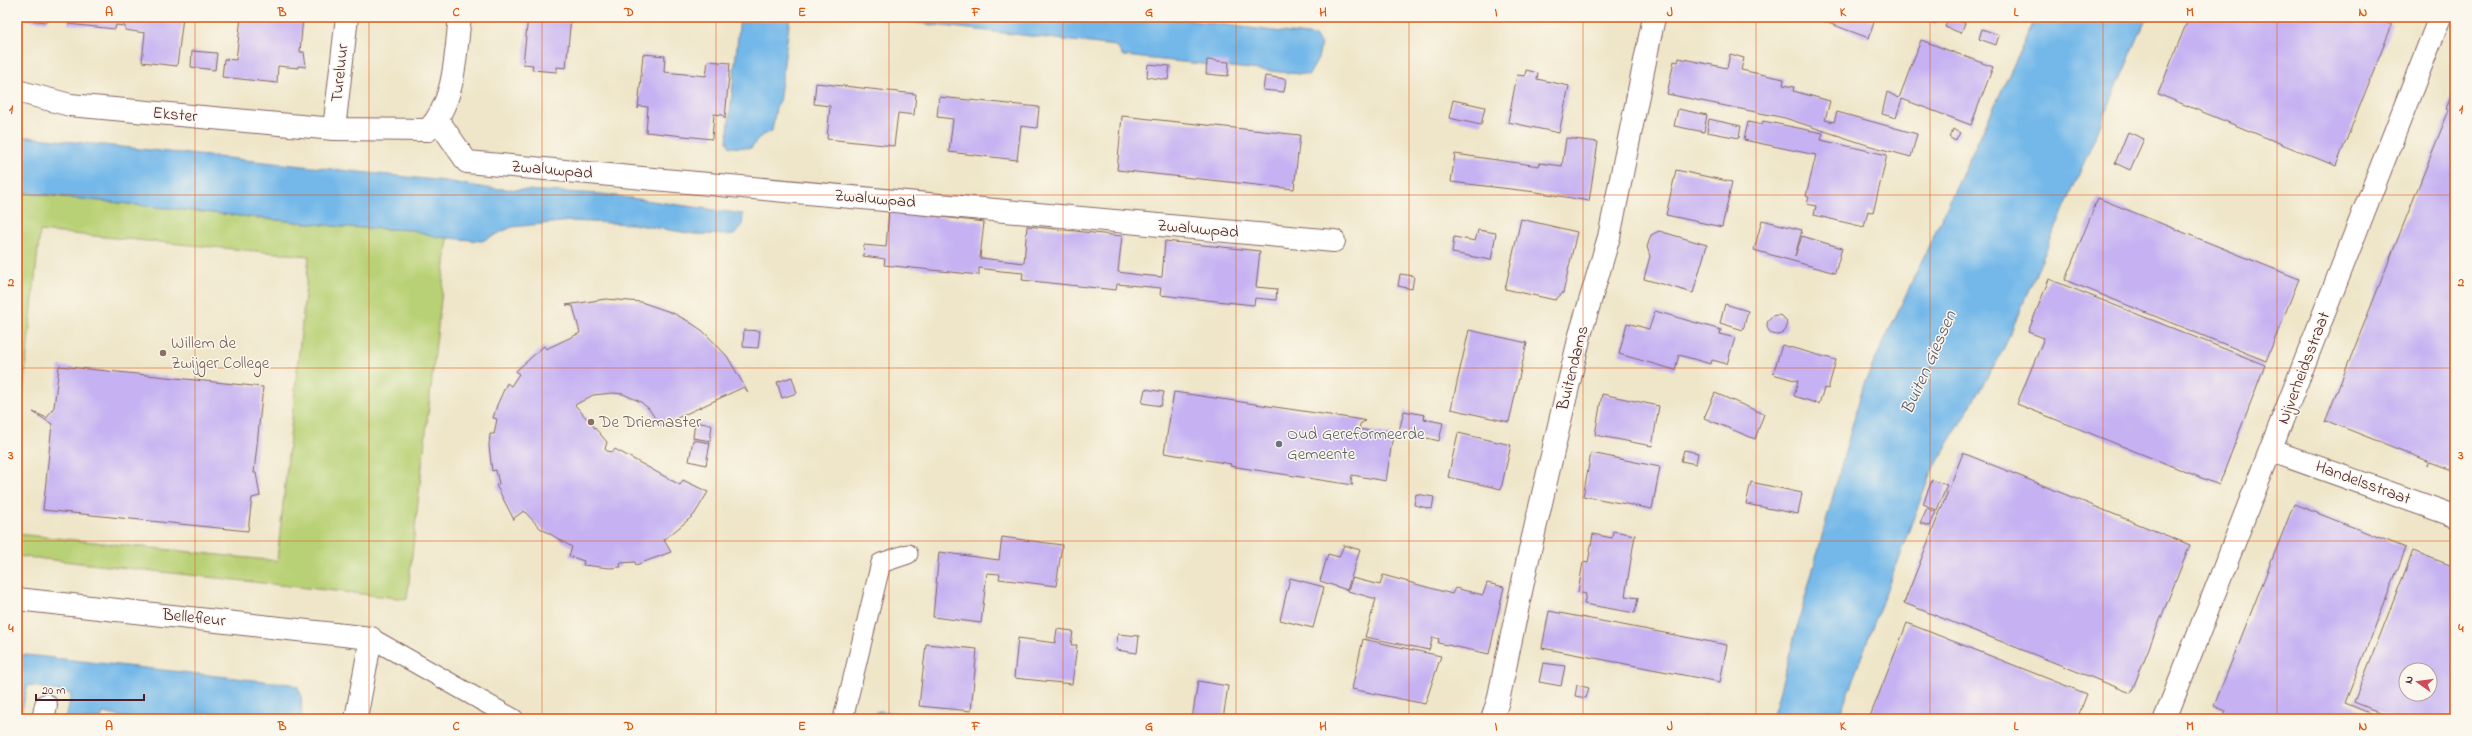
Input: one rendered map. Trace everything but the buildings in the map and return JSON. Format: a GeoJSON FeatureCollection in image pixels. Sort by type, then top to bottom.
{"type":"FeatureCollection","features":[{"type":"Feature","properties":{"kind":"street","name":"Tureluur"},"geometry":{"type":"LineString","coordinates":[[334,129],[347,17]]}},
{"type":"Feature","properties":{"kind":"street"},"geometry":{"type":"LineString","coordinates":[[438,120],[450,91],[460,17]]}},
{"type":"Feature","properties":{"kind":"street","name":"Buitendams"},"geometry":{"type":"LineString","coordinates":[[1492,719],[1498,702],[1527,563],[1580,335],[1609,237],[1654,17]]}},
{"type":"Feature","properties":{"kind":"street","name":"Nijverheidsstraat"},"geometry":{"type":"LineString","coordinates":[[2165,719],[2272,451],[2440,17]]}},
{"type":"Feature","properties":{"kind":"street","name":"Ekster"},"geometry":{"type":"LineString","coordinates":[[17,91],[70,105],[334,129],[428,130],[438,120]]}},
{"type":"Feature","properties":{"kind":"street","name":"Zwaluwpad"},"geometry":{"type":"LineString","coordinates":[[438,120],[467,162],[1334,241]]}},
{"type":"Feature","properties":{"kind":"street","name":"Handelsstraat"},"geometry":{"type":"LineString","coordinates":[[2272,451],[2455,516]]}},
{"type":"Feature","properties":{"kind":"street","name":"Bellefleur"},"geometry":{"type":"LineString","coordinates":[[17,599],[371,638]]}},
{"type":"Feature","properties":{"kind":"street"},"geometry":{"type":"LineString","coordinates":[[356,719],[371,638]]}},
{"type":"Feature","properties":{"kind":"lane"},"geometry":{"type":"LineString","coordinates":[[843,719],[881,563],[908,554]]}},
{"type":"Feature","properties":{"kind":"lane"},"geometry":{"type":"LineString","coordinates":[[371,638],[514,719]]}},
{"type":"Feature","properties":{"kind":"green space"},"geometry":{"type":"Polygon","coordinates":[[[17,192],[343,227],[412,230],[448,238],[407,599],[17,556],[17,534],[277,561],[309,256],[40,231],[17,449],[17,192]]]}},
{"type":"Feature","properties":{"kind":"water"},"geometry":{"type":"Polygon","coordinates":[[[740,17],[790,17],[779,103],[776,108],[772,131],[760,137],[751,148],[730,147],[727,141],[740,17]]]}},
{"type":"Feature","properties":{"kind":"water"},"geometry":{"type":"Polygon","coordinates":[[[866,17],[1161,17],[1315,36],[1321,44],[1318,59],[1309,75],[1123,56],[1116,46],[866,17]]]}},
{"type":"Feature","properties":{"kind":"water","name":"Buiten Giessen"},"geometry":{"type":"Polygon","coordinates":[[[2036,17],[2147,17],[2003,350],[1929,477],[1838,719],[1772,719],[1863,386],[2036,17]]]}},
{"type":"Feature","properties":{"kind":"water"},"geometry":{"type":"Polygon","coordinates":[[[17,136],[445,181],[486,188],[602,194],[743,214],[742,226],[734,235],[694,234],[632,224],[570,221],[512,227],[482,241],[438,237],[412,230],[343,227],[17,192],[17,136]]]}},
{"type":"Feature","properties":{"kind":"water"},"geometry":{"type":"Polygon","coordinates":[[[17,654],[290,684],[298,687],[301,695],[302,719],[132,719],[103,713],[101,719],[66,719],[71,694],[28,685],[21,713],[17,712],[17,654]]]}},
{"type":"Feature","properties":{"kind":"water"},"geometry":{"type":"Polygon","coordinates":[[[880,711],[941,719],[873,719],[876,712],[880,711]]]}},
{"type":"Feature","properties":{"kind":"place","name":"Willem de Zwijger College"},"geometry":{"type":"Point","coordinates":[163,353]}},
{"type":"Feature","properties":{"kind":"place","name":"De Driemaster"},"geometry":{"type":"Point","coordinates":[591,422]}},
{"type":"Feature","properties":{"kind":"place","name":"Oud Gereformeerde Gemeente"},"geometry":{"type":"Point","coordinates":[1279,444]}}]}
